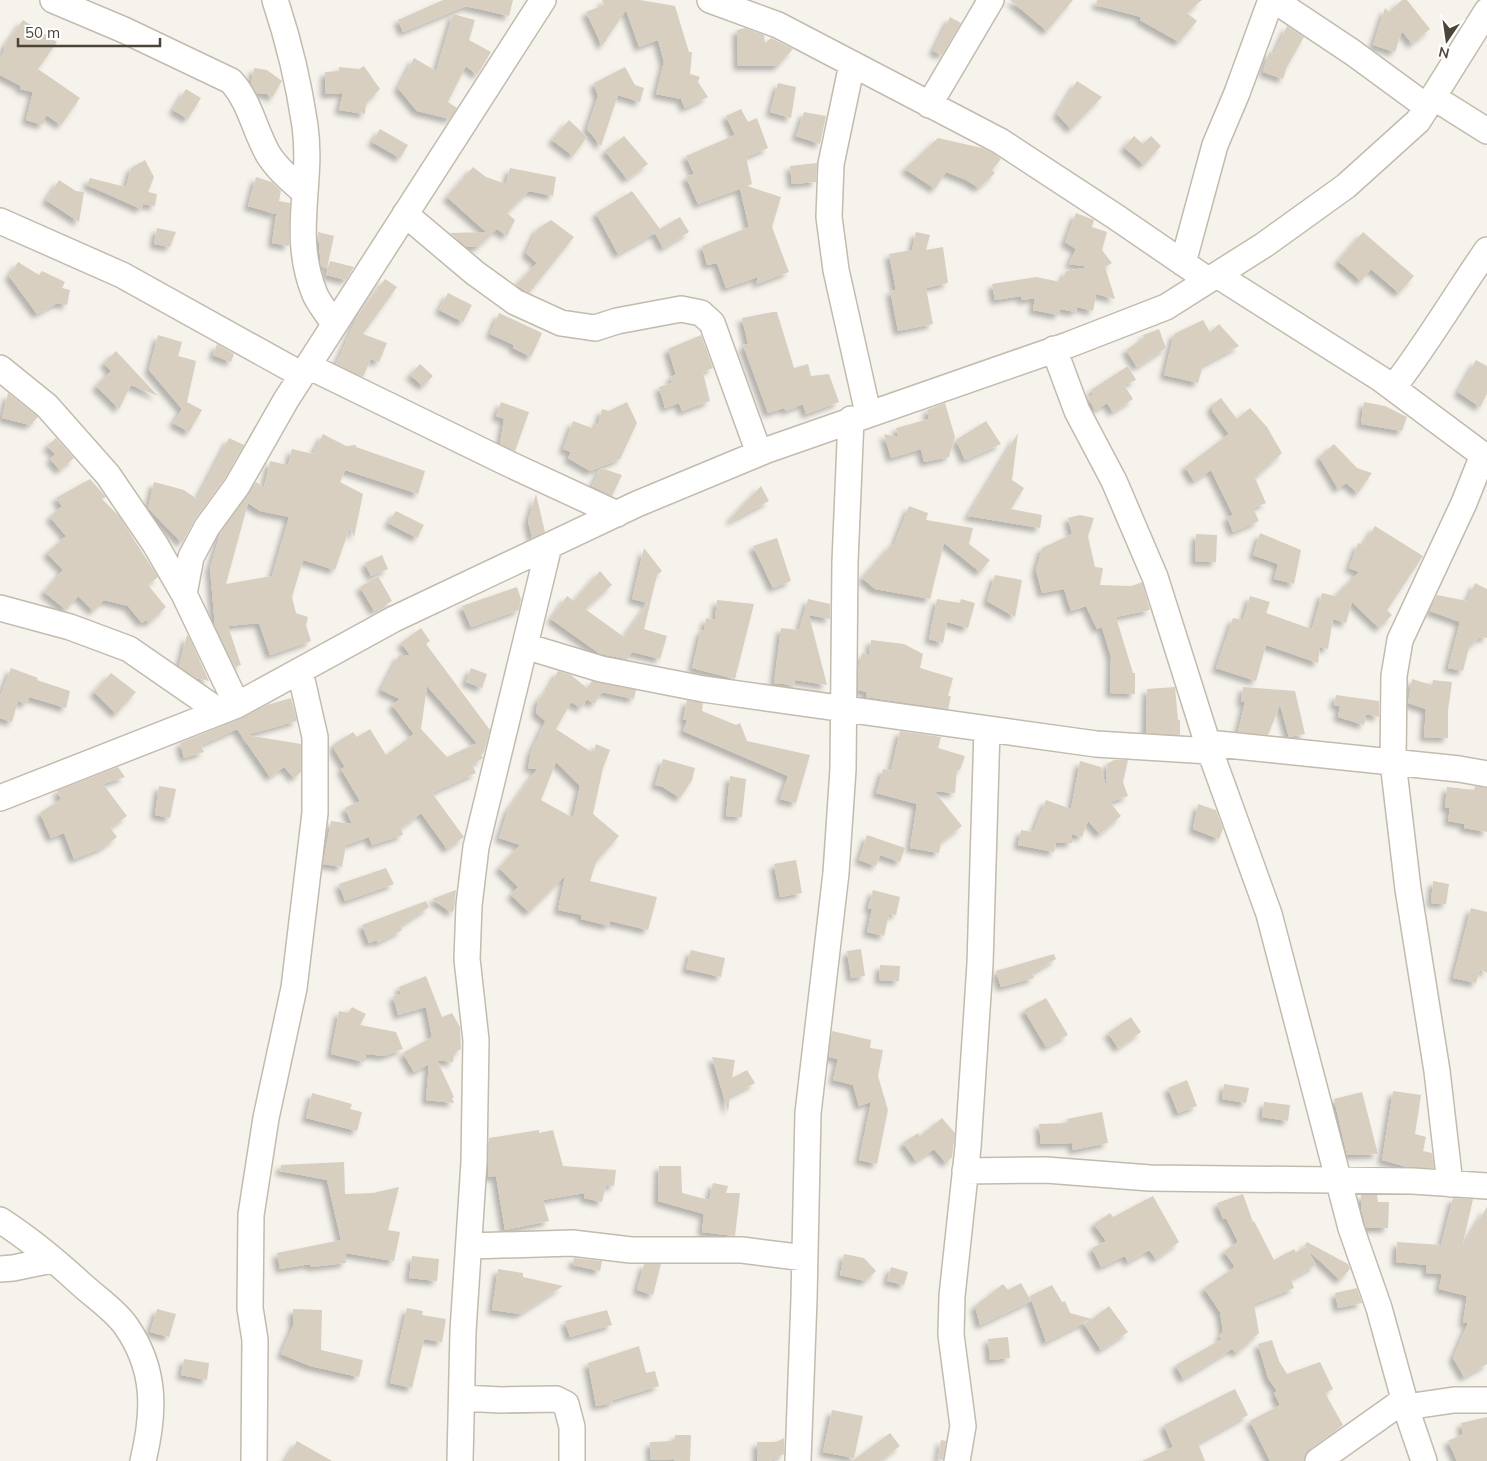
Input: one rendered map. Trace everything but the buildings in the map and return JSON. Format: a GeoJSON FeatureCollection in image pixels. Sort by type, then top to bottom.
{"type":"FeatureCollection","features":[{"type":"Feature","properties":{"kind":"street"},"geometry":{"type":"LineString","coordinates":[[53,0],[124,30],[231,81],[242,94],[266,151],[275,165],[305,193]]}},
{"type":"Feature","properties":{"kind":"street"},"geometry":{"type":"LineString","coordinates":[[274,0],[284,28],[305,126],[305,193],[302,239],[306,265],[314,294],[334,324]]}},
{"type":"Feature","properties":{"kind":"street"},"geometry":{"type":"LineString","coordinates":[[184,594],[191,557],[207,527],[237,486],[334,324],[543,0]]}},
{"type":"Feature","properties":{"kind":"street"},"geometry":{"type":"LineString","coordinates":[[710,0],[778,25],[1000,141],[1183,263],[1212,278],[1394,388],[1485,456],[1400,640],[1394,676],[1393,762],[1408,889],[1437,1070],[1450,1184]]}},
{"type":"Feature","properties":{"kind":"street"},"geometry":{"type":"LineString","coordinates":[[929,105],[991,0]]}},
{"type":"Feature","properties":{"kind":"street"},"geometry":{"type":"LineString","coordinates":[[1183,263],[1215,145],[1273,0],[1430,102],[1487,131]]}},
{"type":"Feature","properties":{"kind":"street"},"geometry":{"type":"LineString","coordinates":[[0,798],[228,708],[394,619],[617,514],[759,453],[860,416],[1054,350],[1166,307],[1264,244],[1346,186],[1418,121],[1487,11]]}},
{"type":"Feature","properties":{"kind":"street"},"geometry":{"type":"LineString","coordinates":[[798,1461],[808,1113],[836,873],[845,708],[845,562],[860,416],[829,217],[831,164],[852,64]]}},
{"type":"Feature","properties":{"kind":"street"},"geometry":{"type":"LineString","coordinates":[[405,214],[475,274],[516,302],[561,323],[595,328],[617,321],[681,309],[701,313],[712,323],[759,453]]}},
{"type":"Feature","properties":{"kind":"street"},"geometry":{"type":"LineString","coordinates":[[0,221],[122,275],[305,371],[617,514]]}},
{"type":"Feature","properties":{"kind":"street"},"geometry":{"type":"LineString","coordinates":[[1394,388],[1439,326],[1463,284],[1487,250]]}},
{"type":"Feature","properties":{"kind":"street"},"geometry":{"type":"LineString","coordinates":[[1054,350],[1078,411],[1114,481],[1155,577],[1209,747],[1268,914],[1351,1228],[1379,1308],[1405,1403],[1424,1461]]}},
{"type":"Feature","properties":{"kind":"street"},"geometry":{"type":"LineString","coordinates":[[0,368],[47,406],[108,475],[155,544],[184,594],[228,708]]}},
{"type":"Feature","properties":{"kind":"street"},"geometry":{"type":"LineString","coordinates":[[460,1461],[463,1331],[470,1246],[476,1040],[467,959],[469,905],[476,847],[549,546]]}},
{"type":"Feature","properties":{"kind":"street"},"geometry":{"type":"LineString","coordinates":[[0,608],[70,627],[129,649],[228,708]]}},
{"type":"Feature","properties":{"kind":"street"},"geometry":{"type":"LineString","coordinates":[[525,646],[601,669],[693,687],[1096,744],[1209,747],[1393,762],[1487,774]]}},
{"type":"Feature","properties":{"kind":"street"},"geometry":{"type":"LineString","coordinates":[[254,1461],[256,1340],[250,1308],[251,1215],[266,1118],[294,988],[316,813],[315,737],[300,671]]}},
{"type":"Feature","properties":{"kind":"street"},"geometry":{"type":"LineString","coordinates":[[957,1461],[963,1426],[951,1335],[952,1296],[965,1171],[980,964],[987,729]]}},
{"type":"Feature","properties":{"kind":"street"},"geometry":{"type":"LineString","coordinates":[[965,1171],[1046,1170],[1150,1178],[1487,1186]]}},
{"type":"Feature","properties":{"kind":"street"},"geometry":{"type":"LineString","coordinates":[[0,1220],[52,1260],[125,1324],[142,1354],[151,1388],[152,1416],[143,1461]]}},
{"type":"Feature","properties":{"kind":"street"},"geometry":{"type":"LineString","coordinates":[[470,1246],[572,1243],[631,1250],[742,1250],[805,1258]]}},
{"type":"Feature","properties":{"kind":"street"},"geometry":{"type":"LineString","coordinates":[[0,1269],[52,1260]]}},
{"type":"Feature","properties":{"kind":"street"},"geometry":{"type":"LineString","coordinates":[[462,1398],[500,1400],[556,1399],[566,1404],[572,1428],[572,1461]]}},
{"type":"Feature","properties":{"kind":"street"},"geometry":{"type":"LineString","coordinates":[[1318,1461],[1405,1403],[1487,1400]]}}]}
